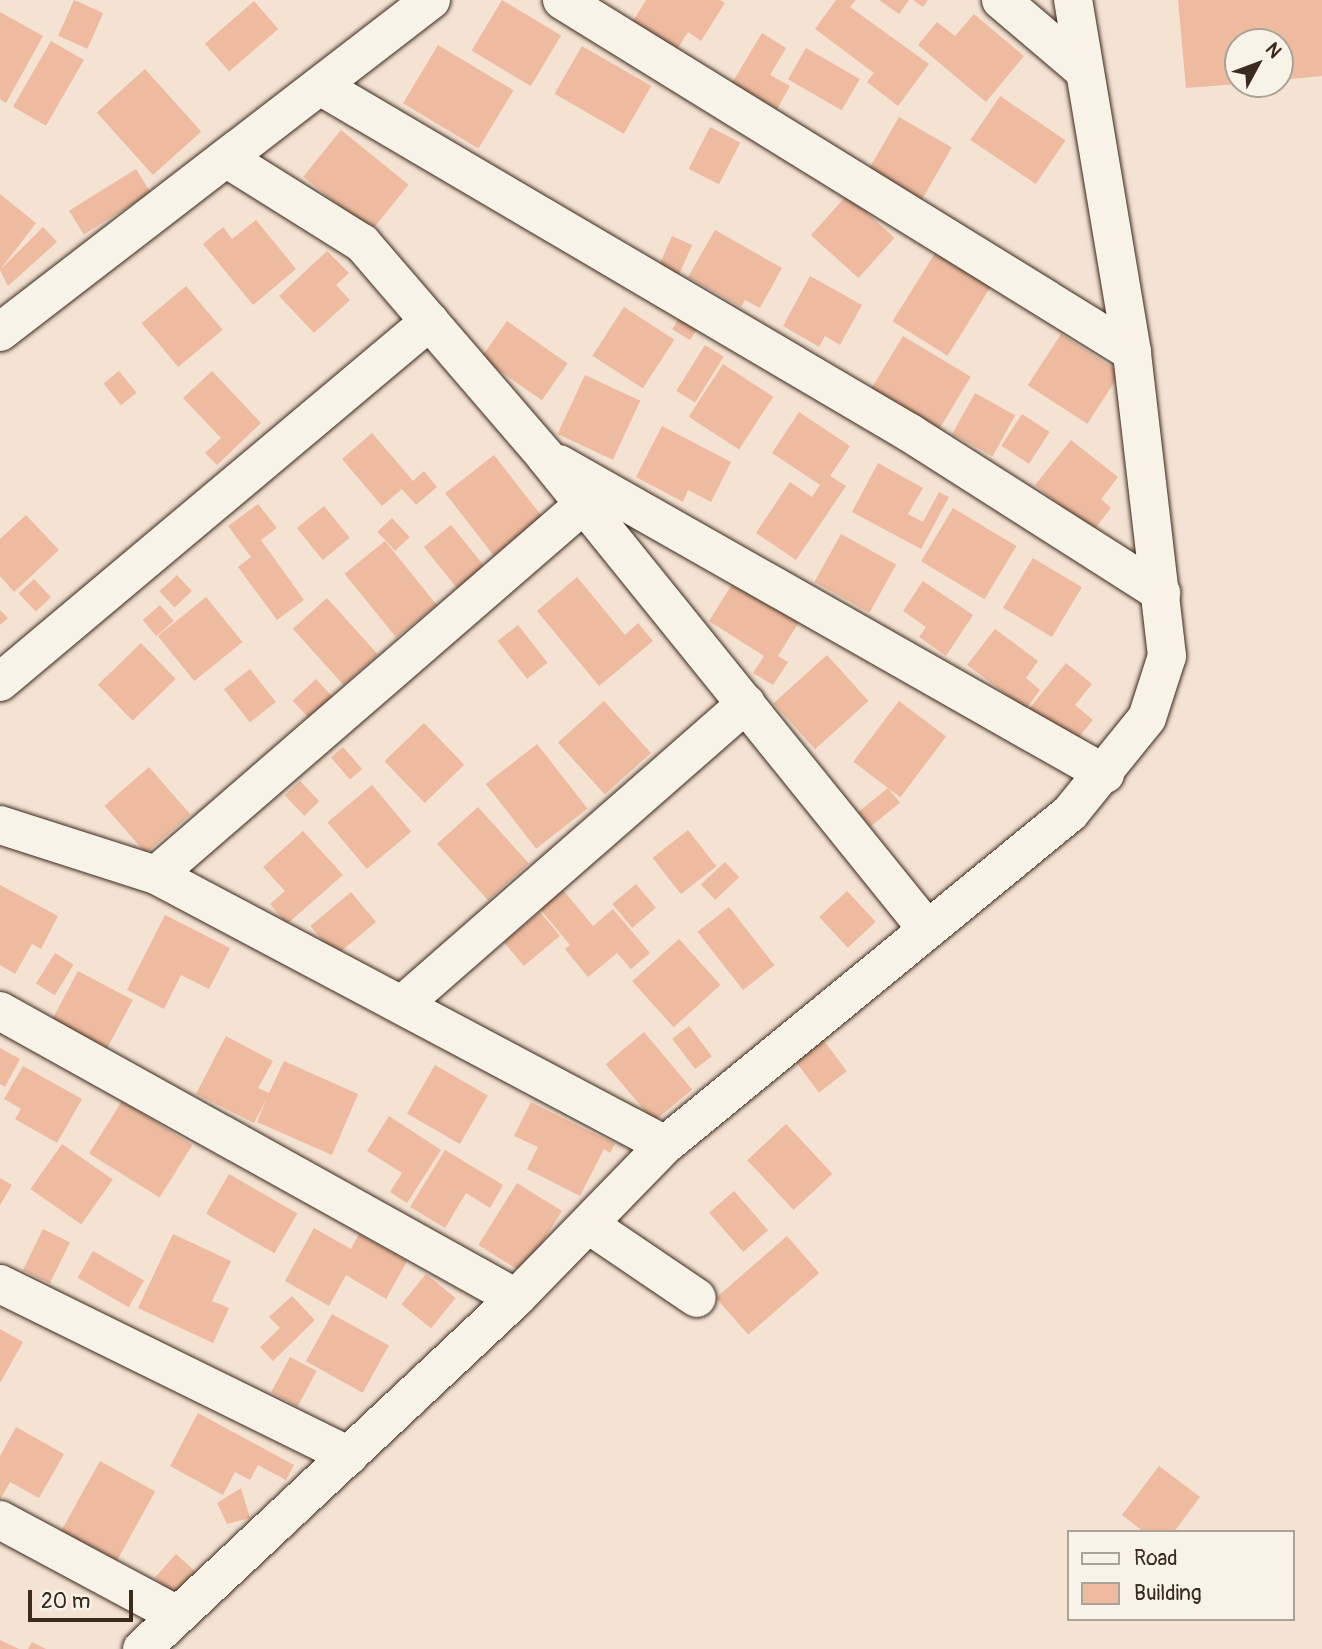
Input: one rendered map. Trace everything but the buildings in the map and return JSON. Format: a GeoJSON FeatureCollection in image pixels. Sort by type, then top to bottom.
{"type":"FeatureCollection","features":[{"type":"Feature","properties":{"kind":"street"},"geometry":{"type":"LineString","coordinates":[[0,332],[229,160],[431,0]]}},
{"type":"Feature","properties":{"kind":"street"},"geometry":{"type":"LineString","coordinates":[[562,0],[1132,352]]}},
{"type":"Feature","properties":{"kind":"street"},"geometry":{"type":"LineString","coordinates":[[1001,0],[1082,69]]}},
{"type":"Feature","properties":{"kind":"street"},"geometry":{"type":"LineString","coordinates":[[142,1649],[174,1614],[349,1456],[516,1298],[665,1145],[1070,813],[1105,774],[1147,718],[1167,656],[1161,593],[1132,352],[1082,69],[1073,0]]}},
{"type":"Feature","properties":{"kind":"street"},"geometry":{"type":"LineString","coordinates":[[322,87],[910,433],[1161,593]]}},
{"type":"Feature","properties":{"kind":"street"},"geometry":{"type":"LineString","coordinates":[[229,160],[362,243],[545,456],[927,929]]}},
{"type":"Feature","properties":{"kind":"street"},"geometry":{"type":"LineString","coordinates":[[0,682],[430,321]]}},
{"type":"Feature","properties":{"kind":"street"},"geometry":{"type":"LineString","coordinates":[[545,456],[1105,774]]}},
{"type":"Feature","properties":{"kind":"street"},"geometry":{"type":"LineString","coordinates":[[156,875],[583,505]]}},
{"type":"Feature","properties":{"kind":"street"},"geometry":{"type":"LineString","coordinates":[[403,1004],[746,704]]}},
{"type":"Feature","properties":{"kind":"street"},"geometry":{"type":"LineString","coordinates":[[0,825],[156,875],[665,1145]]}},
{"type":"Feature","properties":{"kind":"street"},"geometry":{"type":"LineString","coordinates":[[0,1012],[516,1298]]}},
{"type":"Feature","properties":{"kind":"street"},"geometry":{"type":"LineString","coordinates":[[589,1225],[696,1298]]}},
{"type":"Feature","properties":{"kind":"street"},"geometry":{"type":"LineString","coordinates":[[0,1284],[349,1456]]}},
{"type":"Feature","properties":{"kind":"street"},"geometry":{"type":"LineString","coordinates":[[0,1520],[174,1614]]}}]}
